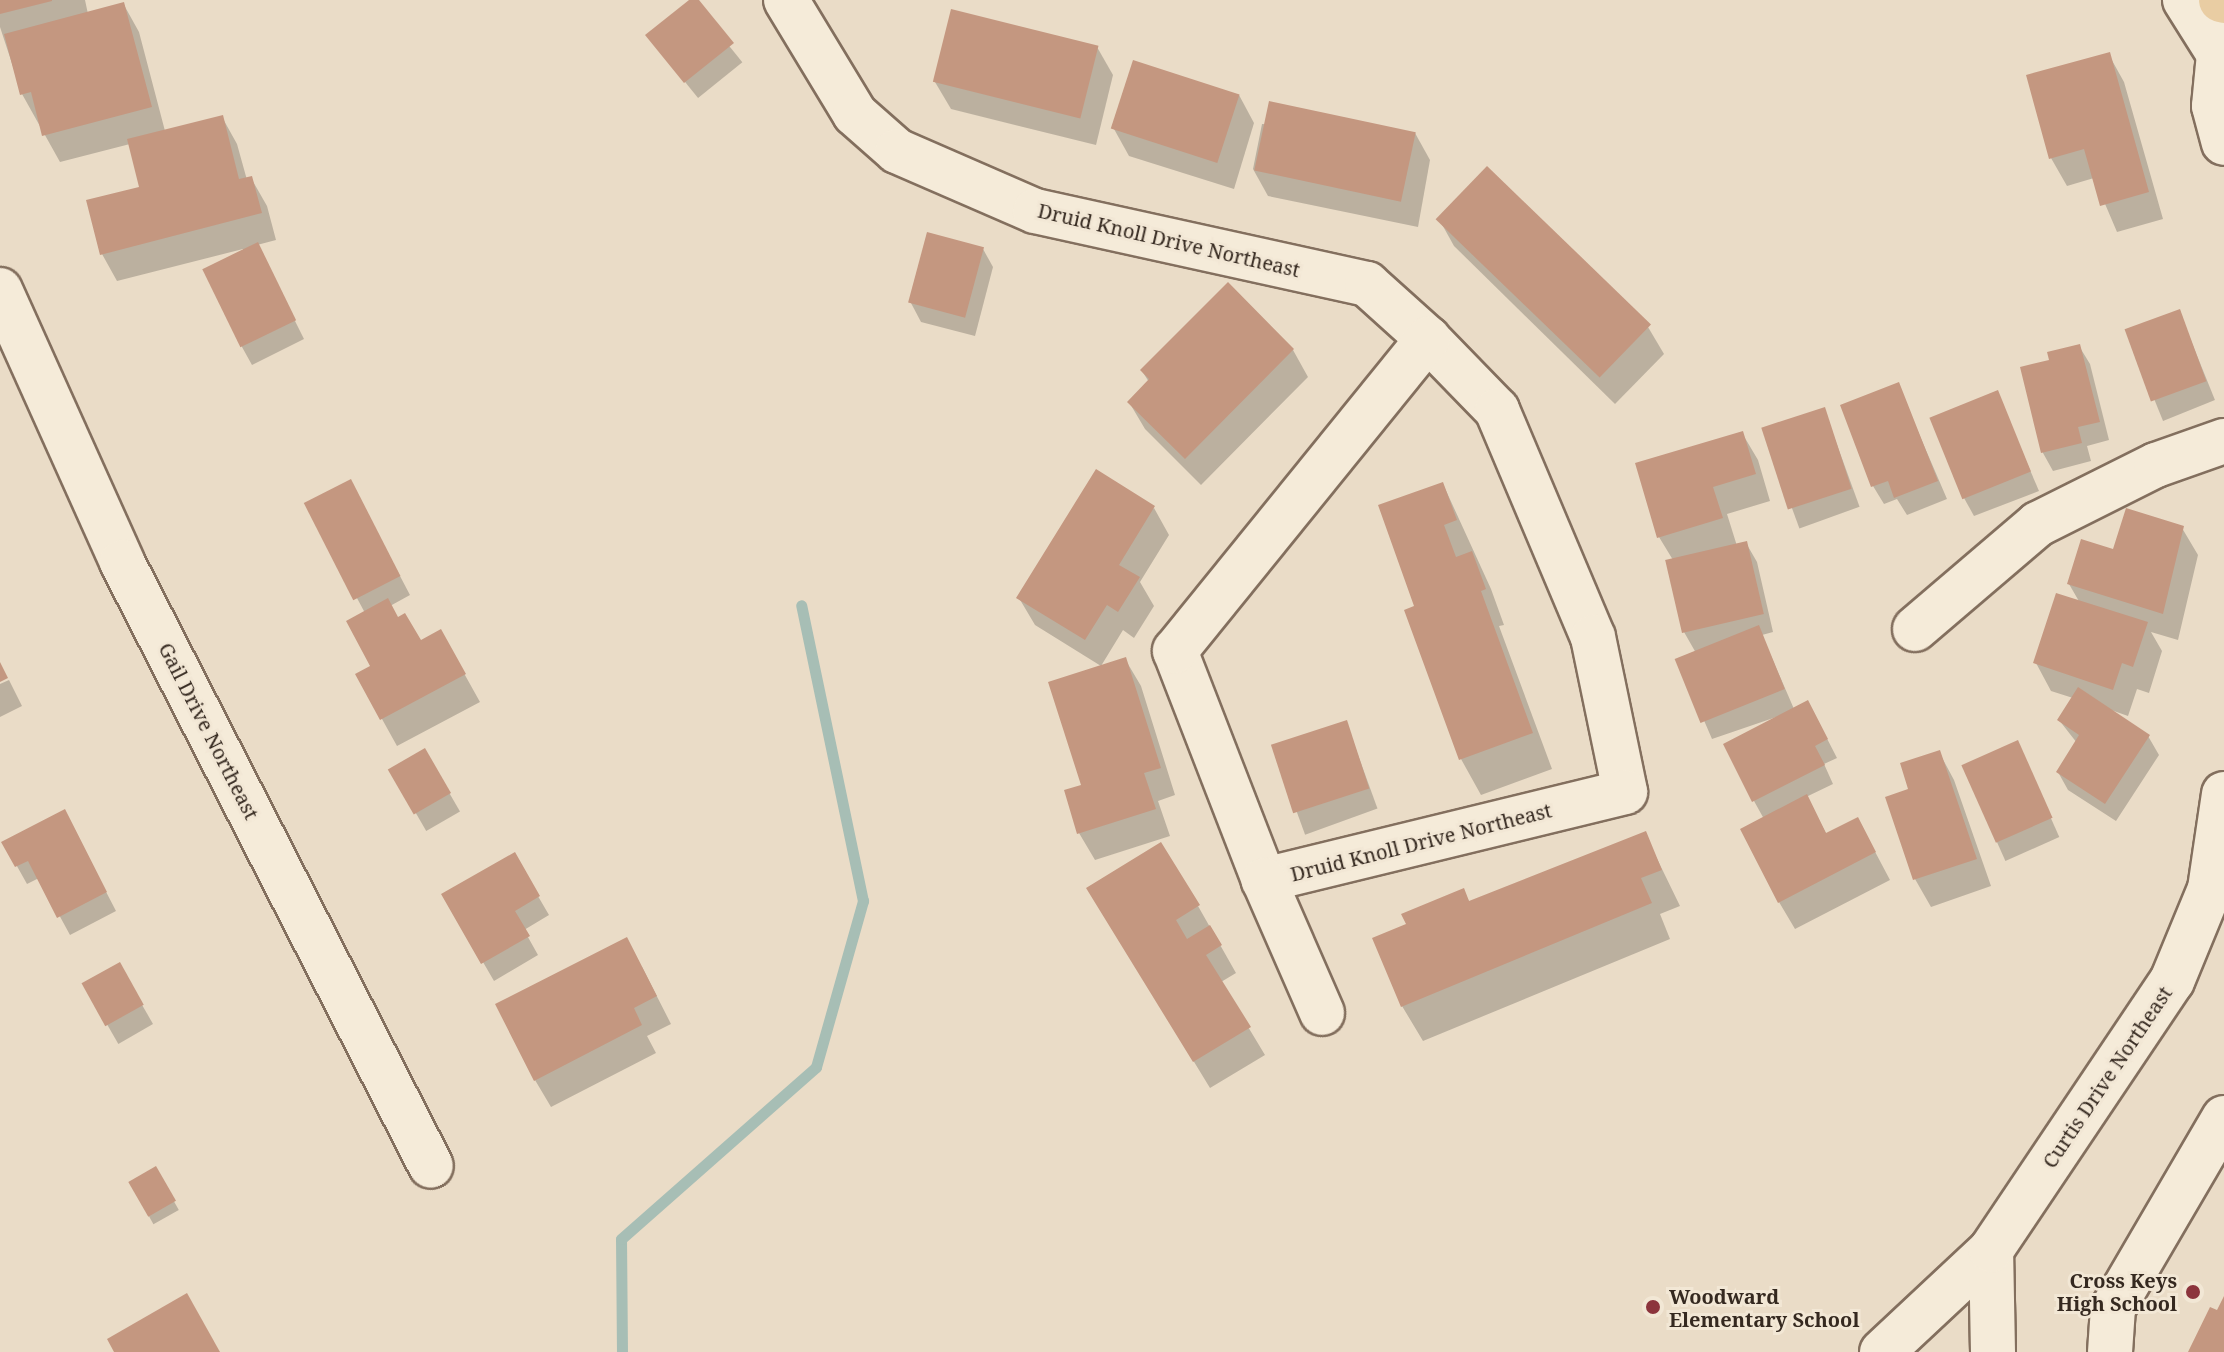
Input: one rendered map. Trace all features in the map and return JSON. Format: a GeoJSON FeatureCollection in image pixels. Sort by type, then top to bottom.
{"type":"FeatureCollection","features":[{"type":"Feature","properties":{"kind":"street","name":"Druid Knoll Drive Northeast"},"geometry":{"type":"LineString","coordinates":[[786,0],[855,114],[897,151],[1035,211],[1367,284],[1428,339],[1497,410],[1593,637],[1625,792],[1264,880],[1175,651],[1428,339]]}},
{"type":"Feature","properties":{"kind":"street"},"geometry":{"type":"LineString","coordinates":[[2185,0],[2219,54],[2214,106],[2224,143]]}},
{"type":"Feature","properties":{"kind":"street","name":"Gail Drive Northeast"},"geometry":{"type":"LineString","coordinates":[[0,290],[122,562],[431,1166]]}},
{"type":"Feature","properties":{"kind":"street"},"geometry":{"type":"LineString","coordinates":[[1915,629],[2038,524],[2156,465],[2224,441]]}},
{"type":"Feature","properties":{"kind":"street","name":"Curtis Drive Northeast"},"geometry":{"type":"LineString","coordinates":[[1882,1352],[1991,1250],[2172,981],[2210,889],[2224,794]]}},
{"type":"Feature","properties":{"kind":"street"},"geometry":{"type":"LineString","coordinates":[[1264,880],[1322,1013]]}},
{"type":"Feature","properties":{"kind":"street"},"geometry":{"type":"LineString","coordinates":[[2110,1352],[2113,1308],[2224,1118]]}},
{"type":"Feature","properties":{"kind":"street"},"geometry":{"type":"LineString","coordinates":[[1991,1250],[1993,1352]]}},
{"type":"Feature","properties":{"kind":"building"},"geometry":{"type":"Polygon","coordinates":[[[0,0],[52,0],[52,1],[0,14],[0,0]]]}},
{"type":"Feature","properties":{"kind":"building"},"geometry":{"type":"Polygon","coordinates":[[[689,0],[699,0],[734,43],[684,83],[645,35],[689,0]]]}},
{"type":"Feature","properties":{"kind":"building"},"geometry":{"type":"Polygon","coordinates":[[[124,2],[152,107],[42,136],[31,92],[20,95],[4,34],[124,2]]]}},
{"type":"Feature","properties":{"kind":"building"},"geometry":{"type":"Polygon","coordinates":[[[951,9],[1098,46],[1080,119],[933,82],[951,9]]]}},
{"type":"Feature","properties":{"kind":"building"},"geometry":{"type":"Polygon","coordinates":[[[2110,52],[2149,192],[2100,206],[2084,149],[2049,159],[2026,75],[2110,52]]]}},
{"type":"Feature","properties":{"kind":"building"},"geometry":{"type":"Polygon","coordinates":[[[1133,60],[1240,95],[1217,163],[1111,128],[1133,60]]]}},
{"type":"Feature","properties":{"kind":"building"},"geometry":{"type":"Polygon","coordinates":[[[1269,101],[1416,132],[1401,202],[1254,170],[1269,101]]]}},
{"type":"Feature","properties":{"kind":"building"},"geometry":{"type":"Polygon","coordinates":[[[223,115],[239,179],[252,176],[262,213],[100,255],[86,200],[139,187],[127,139],[223,115]]]}},
{"type":"Feature","properties":{"kind":"building"},"geometry":{"type":"Polygon","coordinates":[[[1487,166],[1651,324],[1600,378],[1436,219],[1487,166]]]}},
{"type":"Feature","properties":{"kind":"building"},"geometry":{"type":"Polygon","coordinates":[[[927,232],[984,247],[965,318],[908,303],[927,232]]]}},
{"type":"Feature","properties":{"kind":"building"},"geometry":{"type":"Polygon","coordinates":[[[258,242],[296,320],[240,347],[202,269],[258,242]]]}},
{"type":"Feature","properties":{"kind":"building"},"geometry":{"type":"Polygon","coordinates":[[[1228,282],[1294,349],[1185,459],[1127,402],[1149,379],[1140,370],[1228,282]]]}},
{"type":"Feature","properties":{"kind":"building"},"geometry":{"type":"Polygon","coordinates":[[[2180,309],[2206,381],[2151,402],[2125,329],[2180,309]]]}},
{"type":"Feature","properties":{"kind":"building"},"geometry":{"type":"Polygon","coordinates":[[[2080,344],[2100,422],[2078,427],[2082,443],[2041,453],[2020,367],[2049,360],[2047,352],[2080,344]]]}},
{"type":"Feature","properties":{"kind":"building"},"geometry":{"type":"Polygon","coordinates":[[[1899,382],[1938,481],[1894,498],[1888,481],[1871,487],[1840,405],[1899,382]]]}},
{"type":"Feature","properties":{"kind":"building"},"geometry":{"type":"Polygon","coordinates":[[[1998,390],[2031,472],[1962,499],[1929,418],[1998,390]]]}},
{"type":"Feature","properties":{"kind":"building"},"geometry":{"type":"Polygon","coordinates":[[[1825,407],[1852,489],[1788,509],[1761,428],[1825,407]]]}},
{"type":"Feature","properties":{"kind":"building"},"geometry":{"type":"Polygon","coordinates":[[[1743,431],[1756,474],[1713,487],[1723,518],[1657,538],[1635,463],[1743,431]]]}},
{"type":"Feature","properties":{"kind":"building"},"geometry":{"type":"Polygon","coordinates":[[[1096,469],[1155,506],[1119,565],[1140,577],[1118,612],[1107,605],[1085,640],[1016,598],[1096,469]]]}},
{"type":"Feature","properties":{"kind":"building"},"geometry":{"type":"Polygon","coordinates":[[[351,479],[400,576],[353,600],[304,503],[351,479]]]}},
{"type":"Feature","properties":{"kind":"building"},"geometry":{"type":"Polygon","coordinates":[[[1443,482],[1457,520],[1444,525],[1456,557],[1472,551],[1486,589],[1481,591],[1533,733],[1459,760],[1404,610],[1414,606],[1378,505],[1443,482]]]}},
{"type":"Feature","properties":{"kind":"building"},"geometry":{"type":"Polygon","coordinates":[[[2126,508],[2184,526],[2163,614],[2067,584],[2081,539],[2113,549],[2126,508]]]}},
{"type":"Feature","properties":{"kind":"building"},"geometry":{"type":"Polygon","coordinates":[[[1747,541],[1764,614],[1682,633],[1665,560],[1747,541]]]}},
{"type":"Feature","properties":{"kind":"building"},"geometry":{"type":"Polygon","coordinates":[[[2056,593],[2148,622],[2133,667],[2122,663],[2113,690],[2033,663],[2056,593]]]}},
{"type":"Feature","properties":{"kind":"building"},"geometry":{"type":"Polygon","coordinates":[[[388,598],[398,617],[405,613],[421,640],[441,629],[466,674],[380,720],[355,674],[370,666],[346,621],[388,598]]]}},
{"type":"Feature","properties":{"kind":"building"},"geometry":{"type":"Polygon","coordinates":[[[1759,625],[1785,689],[1700,723],[1675,659],[1759,625]]]}},
{"type":"Feature","properties":{"kind":"building"},"geometry":{"type":"Polygon","coordinates":[[[1126,657],[1161,768],[1144,773],[1156,809],[1077,834],[1064,790],[1081,785],[1048,682],[1126,657]]]}},
{"type":"Feature","properties":{"kind":"building"},"geometry":{"type":"Polygon","coordinates":[[[0,662],[8,678],[0,682],[0,662]]]}},
{"type":"Feature","properties":{"kind":"building"},"geometry":{"type":"Polygon","coordinates":[[[2078,687],[2150,735],[2105,804],[2056,772],[2079,735],[2057,720],[2078,687]]]}},
{"type":"Feature","properties":{"kind":"building"},"geometry":{"type":"Polygon","coordinates":[[[1808,700],[1828,739],[1815,746],[1825,765],[1752,802],[1723,744],[1808,700]]]}},
{"type":"Feature","properties":{"kind":"building"},"geometry":{"type":"Polygon","coordinates":[[[1347,720],[1369,788],[1293,813],[1271,745],[1347,720]]]}},
{"type":"Feature","properties":{"kind":"building"},"geometry":{"type":"Polygon","coordinates":[[[2018,740],[2053,818],[1996,843],[1961,765],[2018,740]]]}},
{"type":"Feature","properties":{"kind":"building"},"geometry":{"type":"Polygon","coordinates":[[[425,748],[451,793],[414,815],[388,770],[425,748]]]}},
{"type":"Feature","properties":{"kind":"building"},"geometry":{"type":"Polygon","coordinates":[[[1940,750],[1977,859],[1913,880],[1885,797],[1908,789],[1900,763],[1940,750]]]}},
{"type":"Feature","properties":{"kind":"building"},"geometry":{"type":"Polygon","coordinates":[[[1807,794],[1826,833],[1858,817],[1876,852],[1778,903],[1740,829],[1807,794]]]}},
{"type":"Feature","properties":{"kind":"building"},"geometry":{"type":"Polygon","coordinates":[[[65,809],[107,892],[57,918],[28,861],[15,867],[1,842],[65,809]]]}},
{"type":"Feature","properties":{"kind":"building"},"geometry":{"type":"Polygon","coordinates":[[[1646,831],[1662,870],[1641,878],[1652,903],[1401,1007],[1372,938],[1406,924],[1401,914],[1464,888],[1469,901],[1646,831]]]}},
{"type":"Feature","properties":{"kind":"building"},"geometry":{"type":"Polygon","coordinates":[[[1161,842],[1200,905],[1176,920],[1187,939],[1210,925],[1222,945],[1206,955],[1251,1027],[1193,1062],[1086,888],[1161,842]]]}},
{"type":"Feature","properties":{"kind":"building"},"geometry":{"type":"Polygon","coordinates":[[[515,852],[540,896],[515,911],[530,936],[481,964],[441,894],[515,852]]]}},
{"type":"Feature","properties":{"kind":"building"},"geometry":{"type":"Polygon","coordinates":[[[627,937],[657,996],[634,1008],[642,1025],[534,1081],[495,1004],[627,937]]]}},
{"type":"Feature","properties":{"kind":"building"},"geometry":{"type":"Polygon","coordinates":[[[120,962],[144,1005],[105,1026],[82,983],[120,962]]]}},
{"type":"Feature","properties":{"kind":"building"},"geometry":{"type":"Polygon","coordinates":[[[156,1166],[176,1201],[148,1217],[128,1182],[156,1166]]]}},
{"type":"Feature","properties":{"kind":"building"},"geometry":{"type":"Polygon","coordinates":[[[187,1293],[220,1352],[114,1352],[107,1339],[187,1293]]]}},
{"type":"Feature","properties":{"kind":"building"},"geometry":{"type":"Polygon","coordinates":[[[2224,1296],[2224,1352],[2188,1352],[2210,1307],[2217,1310],[2224,1296]]]}},
{"type":"Feature","properties":{"kind":"waterway"},"geometry":{"type":"LineString","coordinates":[[622,1352],[621,1239],[816,1067],[863,901],[801,605]]}},
{"type":"Feature","properties":{"kind":"place","name":"Cross Keys High School"},"geometry":{"type":"Point","coordinates":[2193,1292]}},
{"type":"Feature","properties":{"kind":"place","name":"Woodward Elementary School"},"geometry":{"type":"Point","coordinates":[1653,1307]}}]}
